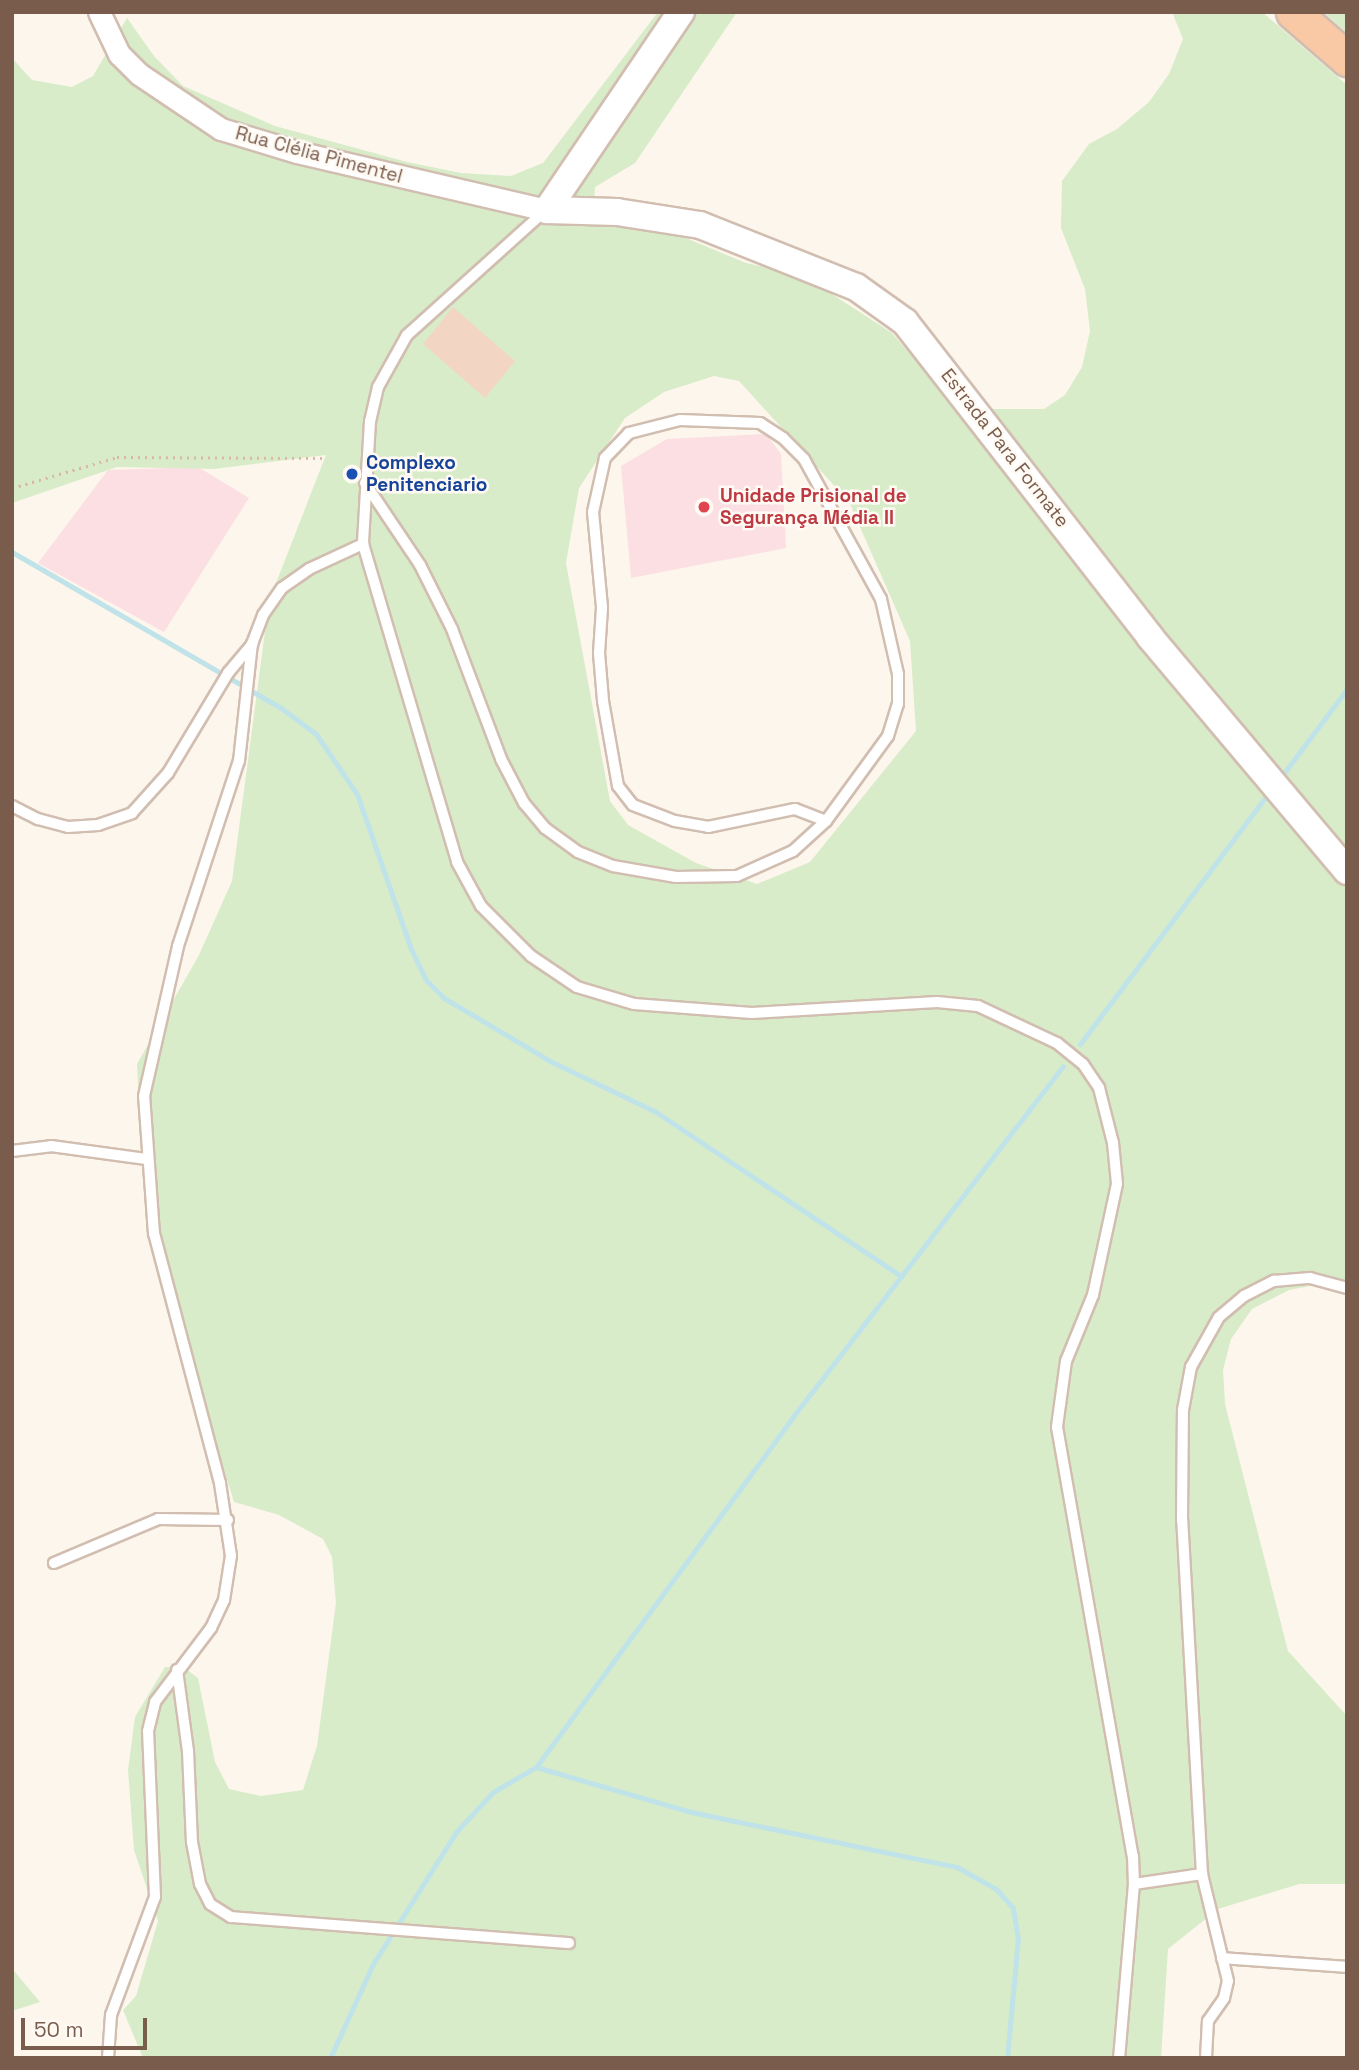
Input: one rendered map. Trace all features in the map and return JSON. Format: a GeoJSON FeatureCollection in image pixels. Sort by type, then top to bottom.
{"type":"FeatureCollection","features":[{"type":"Feature","properties":{"kind":"highway"},"geometry":{"type":"LineString","coordinates":[[1293,12],[1347,59]]}},
{"type":"Feature","properties":{"kind":"street","name":"Rua Clélia Pimentel"},"geometry":{"type":"LineString","coordinates":[[99,12],[119,54],[139,74],[221,129],[297,152],[547,210]]}},
{"type":"Feature","properties":{"kind":"street"},"geometry":{"type":"LineString","coordinates":[[547,210],[681,12]]}},
{"type":"Feature","properties":{"kind":"street","name":"Estrada Para Formate"},"geometry":{"type":"LineString","coordinates":[[547,210],[617,212],[700,225],[856,287],[905,322],[1150,636],[1347,871]]}},
{"type":"Feature","properties":{"kind":"lane"},"geometry":{"type":"LineString","coordinates":[[547,210],[426,316],[393,355],[378,387],[370,421],[363,544],[457,862],[481,906],[531,956],[577,987],[634,1004],[752,1013],[916,1003],[978,1006],[1057,1043],[1083,1064],[1098,1088],[1113,1143],[1117,1184],[1093,1295],[1066,1361],[1057,1427],[1135,1884],[1119,2058]]}},
{"type":"Feature","properties":{"kind":"lane"},"geometry":{"type":"LineString","coordinates":[[365,483],[420,565],[452,629],[500,759],[524,803],[545,828],[578,852],[613,866],[676,877],[737,876],[793,851],[826,821],[888,736],[898,704],[898,674],[881,599],[804,459],[783,438],[760,423],[710,418],[629,433],[615,444],[598,471],[593,512],[602,608],[599,653],[603,701],[618,786],[633,805],[691,825],[737,823],[795,808],[826,821]]}},
{"type":"Feature","properties":{"kind":"lane"},"geometry":{"type":"LineString","coordinates":[[108,2058],[111,2014],[155,1897],[148,1731],[155,1702],[211,1629],[224,1601],[231,1556],[228,1520],[154,1234],[146,1160],[145,1096],[178,946],[239,761],[252,644],[263,615],[282,588],[309,569],[363,544]]}},
{"type":"Feature","properties":{"kind":"lane"},"geometry":{"type":"LineString","coordinates":[[12,806],[38,820],[68,827],[98,825],[132,813],[168,773],[228,673],[252,644]]}},
{"type":"Feature","properties":{"kind":"lane"},"geometry":{"type":"LineString","coordinates":[[12,1151],[51,1146],[146,1160]]}},
{"type":"Feature","properties":{"kind":"lane"},"geometry":{"type":"LineString","coordinates":[[1206,2058],[1208,2021],[1224,1998],[1228,1981],[1202,1874],[1182,1520],[1183,1410],[1191,1367],[1219,1317],[1244,1296],[1274,1281],[1298,1279],[1347,1288]]}},
{"type":"Feature","properties":{"kind":"lane"},"geometry":{"type":"LineString","coordinates":[[54,1563],[158,1519],[228,1520]]}},
{"type":"Feature","properties":{"kind":"lane"},"geometry":{"type":"LineString","coordinates":[[177,1670],[188,1751],[192,1842],[200,1884],[209,1904],[231,1917],[569,1943]]}},
{"type":"Feature","properties":{"kind":"lane"},"geometry":{"type":"LineString","coordinates":[[1135,1884],[1202,1874]]}},
{"type":"Feature","properties":{"kind":"lane"},"geometry":{"type":"LineString","coordinates":[[1222,1958],[1347,1967]]}},
{"type":"Feature","properties":{"kind":"path"},"geometry":{"type":"LineString","coordinates":[[12,488],[117,457],[326,458]]}},
{"type":"Feature","properties":{"kind":"shaded area","name":"Unidade Prisional de Segurança Média II"},"geometry":{"type":"Polygon","coordinates":[[[766,434],[781,454],[786,548],[631,578],[621,466],[667,439],[766,434]]]}},
{"type":"Feature","properties":{"kind":"shaded area"},"geometry":{"type":"Polygon","coordinates":[[[198,467],[249,498],[164,632],[38,563],[108,470],[198,467]]]}},
{"type":"Feature","properties":{"kind":"green space"},"geometry":{"type":"Polygon","coordinates":[[[658,12],[737,12],[635,163],[595,187],[594,202],[608,223],[681,236],[746,263],[804,276],[892,333],[921,367],[988,409],[1044,409],[1065,395],[1082,367],[1090,331],[1085,289],[1061,228],[1062,181],[1089,144],[1117,129],[1149,102],[1169,74],[1183,39],[1172,12],[1262,12],[1347,85],[1347,1284],[1337,1281],[1289,1290],[1252,1309],[1231,1339],[1223,1370],[1225,1404],[1288,1651],[1347,1716],[1347,1884],[1299,1884],[1218,1909],[1168,1949],[1161,2058],[143,2058],[123,2010],[136,1996],[158,1921],[134,1850],[128,1770],[135,1717],[165,1667],[183,1667],[198,1678],[215,1762],[229,1789],[261,1796],[303,1790],[317,1746],[336,1603],[332,1557],[323,1539],[279,1515],[234,1502],[183,1336],[143,1180],[137,1064],[199,955],[232,881],[269,601],[326,455],[214,469],[117,467],[12,503],[12,58],[32,80],[72,87],[93,76],[127,18],[154,56],[183,86],[275,126],[407,162],[461,173],[511,176],[543,163],[658,12]],[[714,376],[664,392],[625,418],[579,488],[566,563],[610,801],[628,825],[696,863],[757,884],[810,862],[916,731],[910,641],[849,502],[739,381],[714,376]]]}},
{"type":"Feature","properties":{"kind":"green space"},"geometry":{"type":"Polygon","coordinates":[[[1323,12],[1347,12],[1347,33],[1323,12]]]}},
{"type":"Feature","properties":{"kind":"green space"},"geometry":{"type":"Polygon","coordinates":[[[12,1969],[15,1972],[40,2002],[12,2011],[12,1969]]]}},
{"type":"Feature","properties":{"kind":"building"},"geometry":{"type":"Polygon","coordinates":[[[453,307],[515,361],[485,398],[423,344],[453,307]]]}},
{"type":"Feature","properties":{"kind":"waterway"},"geometry":{"type":"LineString","coordinates":[[12,552],[281,708],[316,734],[357,794],[411,949],[426,980],[444,998],[552,1062],[656,1112],[901,1276]]}},
{"type":"Feature","properties":{"kind":"waterway"},"geometry":{"type":"LineString","coordinates":[[1284,773],[1347,689]]}},
{"type":"Feature","properties":{"kind":"waterway"},"geometry":{"type":"LineString","coordinates":[[1080,1044],[1265,798]]}},
{"type":"Feature","properties":{"kind":"waterway"},"geometry":{"type":"LineString","coordinates":[[330,2058],[373,1964],[456,1832],[493,1792],[536,1767],[792,1418],[1063,1066]]}},
{"type":"Feature","properties":{"kind":"waterway"},"geometry":{"type":"LineString","coordinates":[[536,1767],[691,1812],[957,1867],[996,1889],[1013,1908],[1018,1938],[1007,2058]]}},
{"type":"Feature","properties":{"kind":"place","name":"Complexo Penitenciario"},"geometry":{"type":"Point","coordinates":[352,474]}},
{"type":"Feature","properties":{"kind":"place","name":"Unidade Prisional de Segurança Média II"},"geometry":{"type":"Point","coordinates":[704,507]}}]}
